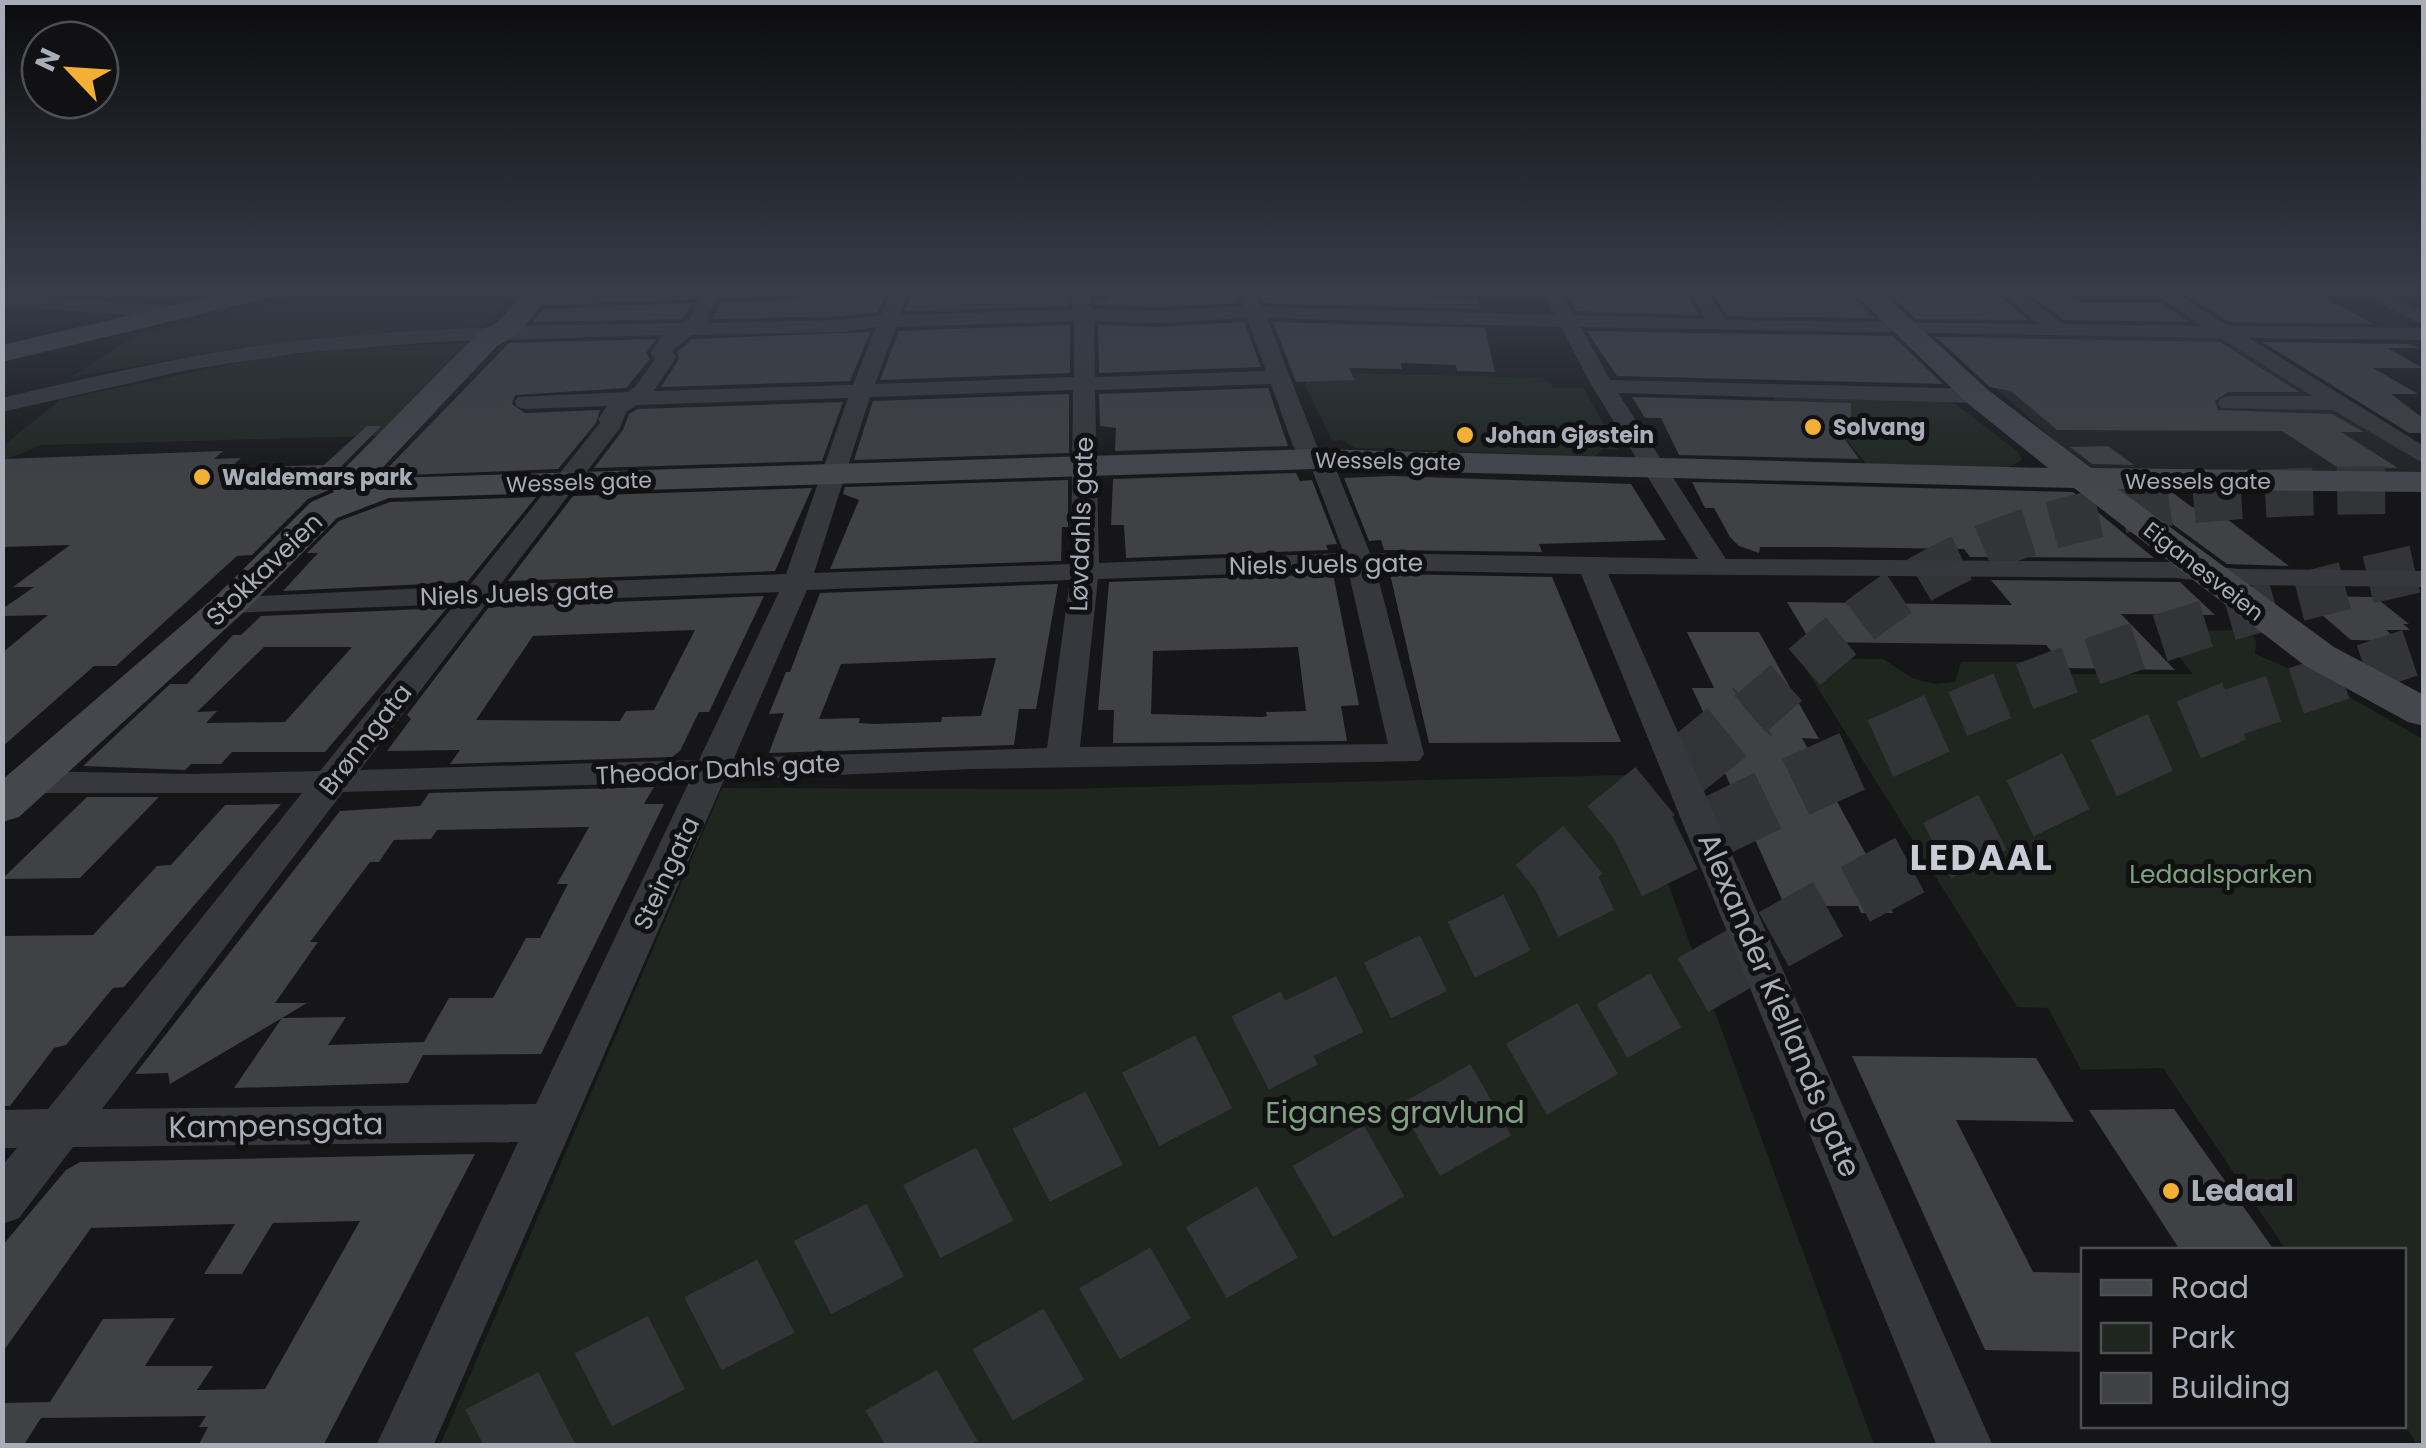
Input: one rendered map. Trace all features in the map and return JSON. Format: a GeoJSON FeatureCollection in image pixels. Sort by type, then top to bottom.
{"type":"FeatureCollection","features":[{"type":"Feature","properties":{"kind":"main road"},"geometry":{"type":"LineString","coordinates":[[354,496],[347,485],[470,358]]}},
{"type":"Feature","properties":{"kind":"main road","name":"Eiganesveien"},"geometry":{"type":"LineString","coordinates":[[1936,358],[1977,396],[2083,480],[2222,576],[2318,656],[2424,712]]}},
{"type":"Feature","properties":{"kind":"main road","name":"Wessels gate"},"geometry":{"type":"LineString","coordinates":[[354,496],[400,488],[1084,465],[1654,467],[2083,480],[2424,482]]}},
{"type":"Feature","properties":{"kind":"main road","name":"Stokkaveien"},"geometry":{"type":"LineString","coordinates":[[10,797],[230,604],[324,510],[354,496]]}},
{"type":"Feature","properties":{"kind":"street"},"geometry":{"type":"LineString","coordinates":[[2,405],[223,358]]}},
{"type":"Feature","properties":{"kind":"street","name":"Brønngata"},"geometry":{"type":"LineString","coordinates":[[2,1202],[612,423],[609,419],[618,407],[643,392],[666,358]]}},
{"type":"Feature","properties":{"kind":"street","name":"Steingata"},"geometry":{"type":"LineString","coordinates":[[404,1446],[798,582],[873,358]]}},
{"type":"Feature","properties":{"kind":"street","name":"Løvdahls gate"},"geometry":{"type":"LineString","coordinates":[[1062,758],[1084,571],[1084,358]]}},
{"type":"Feature","properties":{"kind":"street"},"geometry":{"type":"LineString","coordinates":[[1272,358],[1307,452],[1319,466],[1360,561]]}},
{"type":"Feature","properties":{"kind":"street"},"geometry":{"type":"LineString","coordinates":[[1586,358],[1716,565]]}},
{"type":"Feature","properties":{"kind":"street"},"geometry":{"type":"LineString","coordinates":[[2262,358],[2424,456]]}},
{"type":"Feature","properties":{"kind":"street"},"geometry":{"type":"LineString","coordinates":[[526,402],[1279,377]]}},
{"type":"Feature","properties":{"kind":"street"},"geometry":{"type":"LineString","coordinates":[[1603,386],[1977,396]]}},
{"type":"Feature","properties":{"kind":"street"},"geometry":{"type":"LineString","coordinates":[[2229,403],[2336,403]]}},
{"type":"Feature","properties":{"kind":"street","name":"Niels Juels gate"},"geometry":{"type":"LineString","coordinates":[[230,604],[1360,561],[2175,570],[2222,576],[2424,579]]}},
{"type":"Feature","properties":{"kind":"street","name":"Theodor Dahls gate"},"geometry":{"type":"LineString","coordinates":[[10,797],[334,780],[1062,758],[1408,754],[1360,561]]}},
{"type":"Feature","properties":{"kind":"street","name":"Alexander Kiellands gate"},"geometry":{"type":"LineString","coordinates":[[1591,566],[1965,1446]]}},
{"type":"Feature","properties":{"kind":"street","name":"Kampensgata"},"geometry":{"type":"LineString","coordinates":[[2,1129],[550,1124]]}},
{"type":"Feature","properties":{"kind":"shaded area"},"geometry":{"type":"Polygon","coordinates":[[[1962,358],[2253,358],[2423,464],[2423,477],[2093,475],[1962,358]]]}},
{"type":"Feature","properties":{"kind":"green space"},"geometry":{"type":"Polygon","coordinates":[[[102,358],[184,358],[71,377],[102,358]]]}},
{"type":"Feature","properties":{"kind":"green space"},"geometry":{"type":"Polygon","coordinates":[[[460,358],[377,436],[41,445],[3,461],[3,446],[60,400],[256,359],[460,358]]]}},
{"type":"Feature","properties":{"kind":"green space"},"geometry":{"type":"Polygon","coordinates":[[[1353,373],[1542,378],[1555,388],[1583,388],[1619,450],[1603,449],[1595,456],[1355,448],[1342,440],[1332,441],[1305,385],[1306,381],[1354,379],[1353,373]]]}},
{"type":"Feature","properties":{"kind":"green space"},"geometry":{"type":"Polygon","coordinates":[[[1772,395],[1953,402],[2018,452],[2022,460],[2007,468],[1867,465],[1830,419],[1851,416],[1847,407],[1777,404],[1772,395]]]}},
{"type":"Feature","properties":{"kind":"green space","name":"Ledaalsparken"},"geometry":{"type":"Polygon","coordinates":[[[2249,630],[2256,640],[2255,654],[2330,686],[2423,739],[2423,1445],[2416,1443],[2406,1427],[2406,1248],[2285,1248],[2163,1068],[2081,1070],[2048,1008],[2017,1007],[1799,658],[1883,659],[1912,678],[1935,684],[1955,682],[1961,662],[2022,662],[2031,673],[2042,674],[2193,674],[2158,631],[2249,630]]]}},
{"type":"Feature","properties":{"kind":"green space","name":"Eiganes gravlund"},"geometry":{"type":"Polygon","coordinates":[[[1628,775],[1874,1445],[440,1445],[722,788],[1058,789],[1628,775]]]}},
{"type":"Feature","properties":{"kind":"building"},"geometry":{"type":"Polygon","coordinates":[[[495,358],[650,359],[626,388],[515,395],[512,404],[525,413],[600,410],[596,423],[558,469],[380,476],[495,358]]]}},
{"type":"Feature","properties":{"kind":"building"},"geometry":{"type":"Polygon","coordinates":[[[860,358],[850,381],[661,387],[679,359],[860,358]]]}},
{"type":"Feature","properties":{"kind":"building"},"geometry":{"type":"Polygon","coordinates":[[[889,358],[1070,358],[1070,373],[880,380],[889,358]]]}},
{"type":"Feature","properties":{"kind":"building"},"geometry":{"type":"Polygon","coordinates":[[[1099,358],[1257,358],[1261,367],[1099,373],[1099,358]]]}},
{"type":"Feature","properties":{"kind":"building"},"geometry":{"type":"Polygon","coordinates":[[[1287,358],[1492,358],[1495,372],[1457,371],[1456,365],[1401,363],[1402,369],[1349,368],[1355,380],[1296,382],[1287,358]]]}},
{"type":"Feature","properties":{"kind":"building"},"geometry":{"type":"Polygon","coordinates":[[[1605,358],[1915,358],[1943,384],[1617,376],[1605,358]]]}},
{"type":"Feature","properties":{"kind":"building"},"geometry":{"type":"Polygon","coordinates":[[[1958,358],[2245,358],[2299,392],[2228,392],[2215,401],[2218,410],[2332,414],[2364,432],[2341,432],[2398,468],[2337,467],[2282,431],[2057,430],[2011,391],[1990,387],[1958,358]]]}},
{"type":"Feature","properties":{"kind":"building"},"geometry":{"type":"Polygon","coordinates":[[[2287,358],[2404,358],[2423,368],[2373,368],[2418,394],[2391,394],[2424,419],[2424,433],[2409,433],[2287,358]]]}},
{"type":"Feature","properties":{"kind":"building"},"geometry":{"type":"Polygon","coordinates":[[[1268,388],[1288,446],[1115,451],[1116,428],[1100,426],[1099,394],[1268,388]]]}},
{"type":"Feature","properties":{"kind":"building"},"geometry":{"type":"Polygon","coordinates":[[[1069,394],[1069,453],[854,460],[873,401],[1069,394]]]}},
{"type":"Feature","properties":{"kind":"building"},"geometry":{"type":"Polygon","coordinates":[[[1632,397],[1851,403],[1851,415],[1841,434],[1859,459],[1679,455],[1661,418],[1645,418],[1632,397]]]}},
{"type":"Feature","properties":{"kind":"building"},"geometry":{"type":"Polygon","coordinates":[[[843,402],[822,461],[594,468],[623,430],[629,414],[638,409],[843,402]]]}},
{"type":"Feature","properties":{"kind":"building"},"geometry":{"type":"Polygon","coordinates":[[[367,426],[381,426],[332,476],[327,483],[329,490],[308,499],[252,555],[237,556],[116,666],[94,666],[2,747],[2,653],[48,615],[2,616],[2,609],[34,587],[13,587],[70,545],[2,547],[2,459],[223,451],[214,459],[241,458],[230,468],[324,465],[367,426]]]}},
{"type":"Feature","properties":{"kind":"building"},"geometry":{"type":"Polygon","coordinates":[[[2108,446],[2134,465],[2092,464],[2070,447],[2108,446]]]}},
{"type":"Feature","properties":{"kind":"building"},"geometry":{"type":"Polygon","coordinates":[[[1296,473],[1300,481],[1312,480],[1337,544],[1326,545],[1328,550],[1126,558],[1124,525],[1111,525],[1113,479],[1296,473]]]}},
{"type":"Feature","properties":{"kind":"building"},"geometry":{"type":"Polygon","coordinates":[[[1392,476],[1631,484],[1666,540],[1539,544],[1542,552],[1384,550],[1381,540],[1369,541],[1344,478],[1392,476]]]}},
{"type":"Feature","properties":{"kind":"building"},"geometry":{"type":"Polygon","coordinates":[[[1068,480],[1068,527],[1062,527],[1061,561],[830,569],[859,500],[843,494],[845,487],[1068,480]]]}},
{"type":"Feature","properties":{"kind":"building"},"geometry":{"type":"Polygon","coordinates":[[[1692,482],[2073,492],[2154,558],[1970,557],[1964,549],[1829,547],[1760,547],[1759,553],[1739,546],[1730,537],[1714,508],[1705,508],[1692,482]]]}},
{"type":"Feature","properties":{"kind":"building"},"geometry":{"type":"Polygon","coordinates":[[[812,488],[775,571],[508,581],[573,496],[812,488]]]}},
{"type":"Feature","properties":{"kind":"building"},"geometry":{"type":"Polygon","coordinates":[[[2130,493],[2173,493],[2192,507],[2215,510],[2289,566],[2227,564],[2130,493]]]}},
{"type":"Feature","properties":{"kind":"building"},"geometry":{"type":"Polygon","coordinates":[[[536,497],[467,582],[283,591],[318,553],[307,553],[339,521],[390,502],[536,497]]]}},
{"type":"Feature","properties":{"kind":"building"},"geometry":{"type":"Polygon","coordinates":[[[1333,574],[1359,705],[1341,706],[1347,741],[1113,743],[1114,710],[1098,710],[1109,582],[1333,574]],[[1298,647],[1153,651],[1151,714],[1262,717],[1267,716],[1266,712],[1306,711],[1298,647]]]}},
{"type":"Feature","properties":{"kind":"building"},"geometry":{"type":"Polygon","coordinates":[[[1390,574],[1552,577],[1621,742],[1429,743],[1390,574]]]}},
{"type":"Feature","properties":{"kind":"building"},"geometry":{"type":"Polygon","coordinates":[[[1991,580],[2180,582],[2215,615],[2121,614],[2175,670],[2066,668],[2046,645],[1811,642],[1787,602],[2012,605],[1991,580]]]}},
{"type":"Feature","properties":{"kind":"building"},"geometry":{"type":"Polygon","coordinates":[[[1058,584],[1036,709],[1019,709],[1014,745],[769,753],[784,713],[769,714],[786,672],[790,672],[820,593],[1058,584]],[[996,658],[841,664],[819,719],[860,718],[859,723],[875,724],[981,716],[996,658]]]}},
{"type":"Feature","properties":{"kind":"building"},"geometry":{"type":"Polygon","coordinates":[[[764,596],[709,712],[699,712],[680,751],[672,757],[450,764],[460,750],[387,751],[411,719],[407,715],[489,607],[764,596]],[[695,630],[533,636],[476,720],[620,721],[626,711],[654,710],[695,630]]]}},
{"type":"Feature","properties":{"kind":"building"},"geometry":{"type":"Polygon","coordinates":[[[2300,596],[2375,597],[2409,624],[2403,624],[2410,630],[2386,630],[2399,641],[2351,640],[2300,596]]]}},
{"type":"Feature","properties":{"kind":"building"},"geometry":{"type":"Polygon","coordinates":[[[447,608],[325,752],[232,752],[221,764],[191,764],[185,770],[83,766],[170,684],[187,684],[233,635],[241,635],[261,616],[447,608]],[[264,647],[197,712],[217,711],[206,723],[285,722],[352,647],[264,647]]]}},
{"type":"Feature","properties":{"kind":"building"},"geometry":{"type":"Polygon","coordinates":[[[1687,632],[1759,632],[1819,739],[1802,738],[1895,907],[1890,907],[1893,913],[1861,913],[1858,906],[1785,906],[1700,718],[1706,718],[1692,688],[1714,688],[1687,632]]]}},
{"type":"Feature","properties":{"kind":"building"},"geometry":{"type":"Polygon","coordinates":[[[654,787],[644,804],[664,804],[541,1054],[423,1055],[408,1083],[234,1088],[282,1018],[170,1084],[168,1073],[135,1074],[340,811],[420,806],[429,793],[654,787]],[[589,827],[437,830],[431,839],[394,840],[379,862],[370,862],[310,942],[318,942],[275,1003],[307,1003],[282,1018],[346,1017],[328,1045],[424,1042],[449,998],[493,998],[526,938],[540,938],[568,884],[557,884],[589,827]]]}},
{"type":"Feature","properties":{"kind":"building"},"geometry":{"type":"Polygon","coordinates":[[[87,797],[159,797],[80,878],[2,879],[87,797]]]}},
{"type":"Feature","properties":{"kind":"building"},"geometry":{"type":"Polygon","coordinates":[[[281,804],[124,987],[113,988],[66,1045],[54,1048],[10,1106],[2,1106],[2,936],[93,935],[157,866],[171,865],[225,805],[281,804]]]}},
{"type":"Feature","properties":{"kind":"building"},"geometry":{"type":"Polygon","coordinates":[[[1852,1056],[2036,1058],[2074,1122],[1956,1120],[2033,1272],[2081,1273],[2081,1352],[1985,1350],[1852,1056]]]}},
{"type":"Feature","properties":{"kind":"building","name":"Ledaal"},"geometry":{"type":"Polygon","coordinates":[[[2174,1109],[2273,1248],[2179,1248],[2089,1110],[2174,1109]]]}},
{"type":"Feature","properties":{"kind":"building"},"geometry":{"type":"Polygon","coordinates":[[[475,1154],[323,1446],[198,1446],[208,1427],[199,1427],[206,1416],[41,1418],[23,1446],[2,1446],[2,1403],[50,1402],[103,1319],[175,1318],[145,1366],[213,1366],[197,1390],[265,1389],[360,1221],[273,1223],[242,1274],[204,1274],[235,1224],[91,1228],[2,1353],[2,1246],[66,1170],[80,1162],[475,1154]]]}},
{"type":"Feature","properties":{"kind":"tunnel"},"geometry":{"type":"LineString","coordinates":[[1750,714],[1828,646],[1911,585],[1965,556],[2022,534],[2141,506],[2203,498],[2386,490]]}},
{"type":"Feature","properties":{"kind":"tunnel"},"geometry":{"type":"LineString","coordinates":[[1958,714],[2072,669],[2188,630],[2424,567]]}},
{"type":"Feature","properties":{"kind":"tunnel"},"geometry":{"type":"LineString","coordinates":[[2228,714],[2424,648]]}},
{"type":"Feature","properties":{"kind":"tunnel"},"geometry":{"type":"LineString","coordinates":[[1535,889],[1753,711]]}},
{"type":"Feature","properties":{"kind":"tunnel"},"geometry":{"type":"LineString","coordinates":[[1294,1031],[1802,784],[1964,711]]}},
{"type":"Feature","properties":{"kind":"tunnel"},"geometry":{"type":"LineString","coordinates":[[1612,1031],[1841,902],[1995,821],[2234,711]]}},
{"type":"Feature","properties":{"kind":"tunnel"},"geometry":{"type":"LineString","coordinates":[[484,1446],[1299,1028]]}},
{"type":"Feature","properties":{"kind":"tunnel"},"geometry":{"type":"LineString","coordinates":[[886,1446],[1616,1028]]}},
{"type":"Feature","properties":{"kind":"place","name":"Solvang"},"geometry":{"type":"Point","coordinates":[1813,427]}},
{"type":"Feature","properties":{"kind":"place","name":"Johan Gjøstein"},"geometry":{"type":"Point","coordinates":[1465,435]}},
{"type":"Feature","properties":{"kind":"place","name":"Waldemars park"},"geometry":{"type":"Point","coordinates":[202,477]}},
{"type":"Feature","properties":{"kind":"place","name":"Ledaal"},"geometry":{"type":"Point","coordinates":[2171,1191]}},
{"type":"Feature","properties":{"kind":"district","name":"LEDAAL"},"geometry":{"type":"Point","coordinates":[1982,858]}}]}
